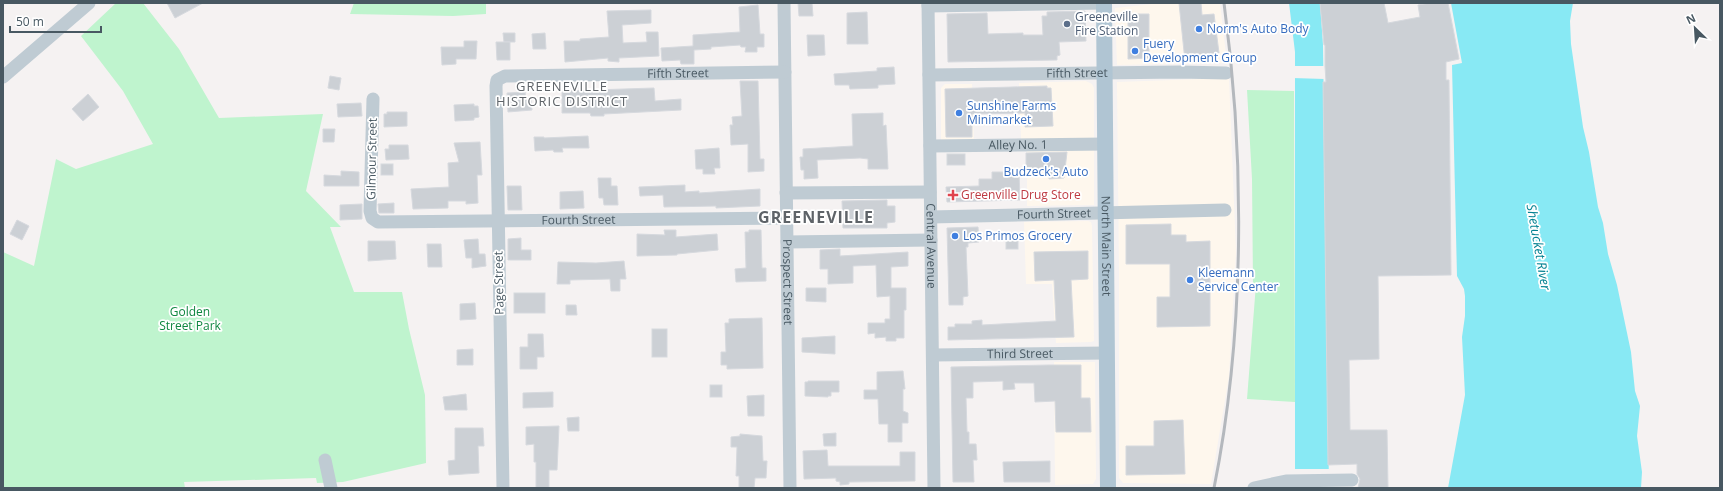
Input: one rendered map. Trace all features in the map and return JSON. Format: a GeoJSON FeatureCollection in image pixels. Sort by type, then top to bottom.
{"type":"FeatureCollection","features":[{"type":"Feature","properties":{"kind":"main road","name":"North Main Street"},"geometry":{"type":"LineString","coordinates":[[1104,3],[1108,488]]}},
{"type":"Feature","properties":{"kind":"street"},"geometry":{"type":"LineString","coordinates":[[3,77],[89,3]]}},
{"type":"Feature","properties":{"kind":"street","name":"Prospect Street"},"geometry":{"type":"LineString","coordinates":[[784,3],[790,488]]}},
{"type":"Feature","properties":{"kind":"street"},"geometry":{"type":"LineString","coordinates":[[928,4],[1104,3]]}},
{"type":"Feature","properties":{"kind":"street","name":"Central Avenue"},"geometry":{"type":"LineString","coordinates":[[928,4],[934,488]]}},
{"type":"Feature","properties":{"kind":"street","name":"Fifth Street"},"geometry":{"type":"LineString","coordinates":[[499,78],[505,76],[785,72]]}},
{"type":"Feature","properties":{"kind":"street","name":"Fifth Street"},"geometry":{"type":"LineString","coordinates":[[929,75],[1226,73]]}},
{"type":"Feature","properties":{"kind":"street","name":"Page Street"},"geometry":{"type":"LineString","coordinates":[[499,78],[496,86],[503,488]]}},
{"type":"Feature","properties":{"kind":"street","name":"Gilmour Street"},"geometry":{"type":"LineString","coordinates":[[372,218],[370,211],[373,99]]}},
{"type":"Feature","properties":{"kind":"street","name":"Alley No. 1"},"geometry":{"type":"LineString","coordinates":[[930,146],[1106,144]]}},
{"type":"Feature","properties":{"kind":"street"},"geometry":{"type":"LineString","coordinates":[[786,193],[930,192]]}},
{"type":"Feature","properties":{"kind":"street","name":"Fourth Street"},"geometry":{"type":"LineString","coordinates":[[931,217],[1225,210]]}},
{"type":"Feature","properties":{"kind":"street","name":"Fourth Street"},"geometry":{"type":"LineString","coordinates":[[372,218],[382,222],[786,218]]}},
{"type":"Feature","properties":{"kind":"street"},"geometry":{"type":"LineString","coordinates":[[787,242],[931,240]]}},
{"type":"Feature","properties":{"kind":"street","name":"Third Street"},"geometry":{"type":"LineString","coordinates":[[933,355],[1107,353]]}},
{"type":"Feature","properties":{"kind":"street"},"geometry":{"type":"LineString","coordinates":[[325,460],[331,488]]}},
{"type":"Feature","properties":{"kind":"street"},"geometry":{"type":"LineString","coordinates":[[1254,488],[1280,482],[1352,480]]}},
{"type":"Feature","properties":{"kind":"shaded area"},"geometry":{"type":"Polygon","coordinates":[[[1161,3],[1220,3],[1227,63],[1117,65],[1115,8],[1161,3]]]}},
{"type":"Feature","properties":{"kind":"shaded area"},"geometry":{"type":"Polygon","coordinates":[[[1229,78],[1236,252],[1229,376],[1211,484],[1123,483],[1119,478],[1117,82],[1229,78]]]}},
{"type":"Feature","properties":{"kind":"shaded area"},"geometry":{"type":"Polygon","coordinates":[[[1086,81],[1092,84],[1094,88],[1094,205],[1027,206],[1027,139],[1021,139],[1019,83],[1086,81]]]}},
{"type":"Feature","properties":{"kind":"shaded area","name":"Sunshine Farms Minimarket"},"geometry":{"type":"Polygon","coordinates":[[[945,84],[972,84],[974,141],[941,141],[941,88],[945,84]]]}},
{"type":"Feature","properties":{"kind":"shaded area"},"geometry":{"type":"Polygon","coordinates":[[[1024,222],[1091,222],[1092,226],[1094,341],[1056,343],[1052,284],[1026,284],[1024,222]]]}},
{"type":"Feature","properties":{"kind":"shaded area"},"geometry":{"type":"Polygon","coordinates":[[[1054,362],[1095,362],[1096,479],[1093,484],[1055,485],[1054,362]]]}},
{"type":"Feature","properties":{"kind":"green space","name":"Golden Street Park"},"geometry":{"type":"Polygon","coordinates":[[[116,3],[143,3],[179,49],[219,118],[323,114],[306,191],[341,227],[330,227],[354,292],[402,292],[409,329],[425,395],[426,463],[343,482],[317,483],[316,478],[184,482],[185,488],[3,488],[3,252],[34,266],[56,159],[76,169],[153,144],[123,91],[81,36],[116,3]]]}},
{"type":"Feature","properties":{"kind":"green space"},"geometry":{"type":"Polygon","coordinates":[[[354,3],[486,3],[486,14],[453,16],[350,14],[354,3]]]}},
{"type":"Feature","properties":{"kind":"green space"},"geometry":{"type":"Polygon","coordinates":[[[1247,90],[1294,91],[1295,402],[1247,399],[1256,284],[1253,284],[1252,179],[1247,90]]]}},
{"type":"Feature","properties":{"kind":"water"},"geometry":{"type":"Polygon","coordinates":[[[1289,3],[1320,3],[1323,45],[1329,488],[1295,488],[1295,52],[1289,3]]]}},
{"type":"Feature","properties":{"kind":"water","name":"Shetucket River"},"geometry":{"type":"Polygon","coordinates":[[[1451,3],[1573,3],[1570,21],[1571,44],[1583,127],[1608,254],[1617,285],[1631,352],[1635,391],[1640,406],[1637,436],[1642,472],[1641,488],[1448,488],[1465,395],[1462,337],[1465,316],[1465,296],[1464,289],[1457,276],[1452,65],[1462,63],[1451,3]]]}},
{"type":"Feature","properties":{"kind":"pier"},"geometry":{"type":"Polygon","coordinates":[[[1292,66],[1325,66],[1325,79],[1292,78],[1292,66]]]}},
{"type":"Feature","properties":{"kind":"pier"},"geometry":{"type":"Polygon","coordinates":[[[1295,469],[1329,469],[1329,488],[1295,488],[1295,469]]]}},
{"type":"Feature","properties":{"kind":"building"},"geometry":{"type":"Polygon","coordinates":[[[167,3],[203,3],[175,18],[167,3]]]}},
{"type":"Feature","properties":{"kind":"building"},"geometry":{"type":"Polygon","coordinates":[[[798,3],[812,3],[813,16],[799,16],[798,3]]]}},
{"type":"Feature","properties":{"kind":"building","name":"Norm's Auto Body"},"geometry":{"type":"Polygon","coordinates":[[[1179,3],[1201,3],[1202,15],[1214,14],[1219,53],[1200,56],[1200,59],[1185,61],[1179,3]]]}},
{"type":"Feature","properties":{"kind":"building"},"geometry":{"type":"Polygon","coordinates":[[[1320,3],[1384,3],[1388,23],[1420,17],[1418,5],[1448,3],[1459,59],[1446,62],[1446,80],[1449,80],[1451,275],[1378,276],[1379,359],[1349,360],[1350,430],[1387,430],[1388,488],[1358,488],[1360,479],[1357,474],[1357,464],[1328,465],[1323,82],[1326,82],[1325,45],[1320,3]]]}},
{"type":"Feature","properties":{"kind":"building"},"geometry":{"type":"Polygon","coordinates":[[[758,5],[760,34],[764,34],[764,47],[757,47],[757,52],[745,52],[746,47],[741,47],[740,45],[711,47],[711,49],[694,50],[694,64],[681,64],[680,60],[662,61],[661,48],[693,46],[693,35],[740,32],[739,7],[758,5]]]}},
{"type":"Feature","properties":{"kind":"building"},"geometry":{"type":"Polygon","coordinates":[[[651,10],[651,23],[622,25],[623,43],[647,42],[646,32],[658,32],[659,56],[619,58],[619,62],[608,61],[608,58],[565,62],[564,41],[580,41],[580,39],[609,37],[607,11],[651,10]]]}},
{"type":"Feature","properties":{"kind":"building"},"geometry":{"type":"Polygon","coordinates":[[[1085,11],[1086,41],[1059,42],[1060,55],[1057,56],[1057,60],[948,62],[947,14],[987,13],[988,34],[1023,33],[1023,35],[1043,35],[1042,16],[1047,16],[1047,12],[1085,11]]]}},
{"type":"Feature","properties":{"kind":"building"},"geometry":{"type":"Polygon","coordinates":[[[867,12],[868,44],[847,44],[847,13],[867,12]]]}},
{"type":"Feature","properties":{"kind":"building"},"geometry":{"type":"Polygon","coordinates":[[[1128,14],[1149,14],[1149,58],[1128,59],[1128,14]]]}},
{"type":"Feature","properties":{"kind":"building"},"geometry":{"type":"Polygon","coordinates":[[[503,33],[515,33],[515,42],[504,42],[503,33]]]}},
{"type":"Feature","properties":{"kind":"building"},"geometry":{"type":"Polygon","coordinates":[[[545,33],[546,49],[533,49],[532,34],[545,33]]]}},
{"type":"Feature","properties":{"kind":"building"},"geometry":{"type":"Polygon","coordinates":[[[807,35],[824,35],[825,55],[808,56],[807,35]]]}},
{"type":"Feature","properties":{"kind":"building"},"geometry":{"type":"Polygon","coordinates":[[[464,41],[477,41],[476,59],[456,59],[456,64],[442,65],[441,47],[464,47],[464,41]]]}},
{"type":"Feature","properties":{"kind":"building"},"geometry":{"type":"Polygon","coordinates":[[[496,42],[510,42],[510,60],[497,60],[496,42]]]}},
{"type":"Feature","properties":{"kind":"building"},"geometry":{"type":"Polygon","coordinates":[[[894,67],[895,84],[878,85],[878,88],[850,89],[849,85],[835,85],[834,74],[877,71],[877,68],[894,67]]]}},
{"type":"Feature","properties":{"kind":"building"},"geometry":{"type":"Polygon","coordinates":[[[330,76],[341,78],[339,90],[328,88],[330,76]]]}},
{"type":"Feature","properties":{"kind":"building"},"geometry":{"type":"Polygon","coordinates":[[[740,81],[758,81],[760,159],[764,159],[764,171],[748,172],[748,144],[731,145],[730,125],[733,125],[732,117],[742,116],[740,81]]]}},
{"type":"Feature","properties":{"kind":"building"},"geometry":{"type":"Polygon","coordinates":[[[1047,86],[1047,88],[1051,88],[1053,126],[1025,127],[1025,113],[972,114],[972,137],[946,137],[945,89],[1047,86]]]}},
{"type":"Feature","properties":{"kind":"building"},"geometry":{"type":"Polygon","coordinates":[[[654,88],[655,101],[681,99],[681,110],[604,114],[604,116],[591,116],[590,113],[562,113],[562,92],[564,91],[654,88]]]}},
{"type":"Feature","properties":{"kind":"building"},"geometry":{"type":"Polygon","coordinates":[[[525,92],[526,99],[531,98],[532,110],[508,112],[507,93],[525,92]]]}},
{"type":"Feature","properties":{"kind":"building"},"geometry":{"type":"Polygon","coordinates":[[[88,94],[99,107],[83,121],[72,109],[88,94]]]}},
{"type":"Feature","properties":{"kind":"building"},"geometry":{"type":"Polygon","coordinates":[[[361,103],[362,116],[338,117],[337,104],[361,103]]]}},
{"type":"Feature","properties":{"kind":"building"},"geometry":{"type":"Polygon","coordinates":[[[474,104],[474,106],[478,106],[479,117],[474,118],[474,120],[455,121],[454,105],[474,104]]]}},
{"type":"Feature","properties":{"kind":"building"},"geometry":{"type":"Polygon","coordinates":[[[387,112],[407,112],[407,126],[384,127],[384,114],[387,114],[387,112]]]}},
{"type":"Feature","properties":{"kind":"building"},"geometry":{"type":"Polygon","coordinates":[[[883,113],[883,126],[886,125],[888,169],[868,169],[868,159],[817,160],[818,178],[804,179],[804,170],[801,170],[800,157],[803,157],[803,149],[853,146],[852,114],[883,113]]]}},
{"type":"Feature","properties":{"kind":"building"},"geometry":{"type":"Polygon","coordinates":[[[323,129],[335,129],[334,142],[323,142],[323,129]]]}},
{"type":"Feature","properties":{"kind":"building"},"geometry":{"type":"Polygon","coordinates":[[[588,136],[589,148],[562,148],[563,152],[554,152],[553,150],[535,151],[534,137],[588,136]]]}},
{"type":"Feature","properties":{"kind":"building"},"geometry":{"type":"Polygon","coordinates":[[[480,142],[482,175],[477,175],[478,203],[466,204],[466,201],[448,201],[448,208],[413,209],[411,189],[449,187],[448,163],[459,162],[454,143],[480,142]]]}},
{"type":"Feature","properties":{"kind":"building"},"geometry":{"type":"Polygon","coordinates":[[[389,145],[408,145],[409,159],[386,160],[385,149],[389,149],[389,145]]]}},
{"type":"Feature","properties":{"kind":"building"},"geometry":{"type":"Polygon","coordinates":[[[719,148],[720,168],[714,168],[715,174],[703,174],[703,169],[696,169],[695,150],[719,148]]]}},
{"type":"Feature","properties":{"kind":"building","name":"Budzeck's Auto"},"geometry":{"type":"Polygon","coordinates":[[[1067,152],[1064,178],[1049,179],[1049,170],[1026,170],[1026,153],[1067,152]]]}},
{"type":"Feature","properties":{"kind":"building"},"geometry":{"type":"Polygon","coordinates":[[[947,154],[965,154],[965,165],[947,165],[947,154]]]}},
{"type":"Feature","properties":{"kind":"building"},"geometry":{"type":"Polygon","coordinates":[[[381,164],[393,164],[393,175],[381,175],[381,164]]]}},
{"type":"Feature","properties":{"kind":"building"},"geometry":{"type":"Polygon","coordinates":[[[341,171],[359,172],[359,186],[324,186],[324,175],[341,176],[341,171]]]}},
{"type":"Feature","properties":{"kind":"building"},"geometry":{"type":"Polygon","coordinates":[[[992,172],[1019,172],[1020,200],[947,202],[946,187],[979,186],[979,179],[992,179],[992,172]]]}},
{"type":"Feature","properties":{"kind":"building"},"geometry":{"type":"Polygon","coordinates":[[[598,178],[611,178],[611,186],[617,186],[618,205],[604,205],[603,198],[599,198],[598,178]]]}},
{"type":"Feature","properties":{"kind":"building"},"geometry":{"type":"Polygon","coordinates":[[[685,185],[685,192],[699,191],[699,193],[760,189],[760,206],[716,208],[716,206],[664,207],[663,195],[640,196],[639,187],[685,185]]]}},
{"type":"Feature","properties":{"kind":"building"},"geometry":{"type":"Polygon","coordinates":[[[507,186],[521,186],[522,210],[508,210],[507,186]]]}},
{"type":"Feature","properties":{"kind":"building"},"geometry":{"type":"Polygon","coordinates":[[[583,191],[584,208],[560,209],[560,192],[583,191]]]}},
{"type":"Feature","properties":{"kind":"building"},"geometry":{"type":"Polygon","coordinates":[[[887,200],[887,206],[895,206],[895,222],[887,223],[887,228],[843,228],[842,201],[887,200]]]}},
{"type":"Feature","properties":{"kind":"building"},"geometry":{"type":"Polygon","coordinates":[[[394,203],[394,213],[379,213],[378,204],[394,203]]]}},
{"type":"Feature","properties":{"kind":"building"},"geometry":{"type":"Polygon","coordinates":[[[362,204],[362,219],[340,220],[340,205],[362,204]]]}},
{"type":"Feature","properties":{"kind":"building"},"geometry":{"type":"Polygon","coordinates":[[[17,220],[29,226],[22,240],[10,234],[17,220]]]}},
{"type":"Feature","properties":{"kind":"building","name":"Kleemann Service Center"},"geometry":{"type":"Polygon","coordinates":[[[1171,224],[1171,235],[1186,235],[1186,242],[1210,241],[1210,326],[1157,327],[1157,297],[1170,297],[1170,264],[1126,264],[1126,225],[1171,224]]]}},
{"type":"Feature","properties":{"kind":"building"},"geometry":{"type":"Polygon","coordinates":[[[978,227],[979,242],[968,243],[968,247],[966,247],[968,296],[963,297],[963,305],[949,305],[947,228],[978,227]]]}},
{"type":"Feature","properties":{"kind":"building"},"geometry":{"type":"Polygon","coordinates":[[[664,230],[676,230],[676,237],[717,234],[718,250],[677,255],[637,256],[637,234],[665,235],[664,230]]]}},
{"type":"Feature","properties":{"kind":"building"},"geometry":{"type":"Polygon","coordinates":[[[749,230],[761,230],[762,268],[766,268],[766,281],[736,282],[735,269],[746,268],[745,232],[749,232],[749,230]]]}},
{"type":"Feature","properties":{"kind":"building"},"geometry":{"type":"Polygon","coordinates":[[[1006,233],[1018,233],[1018,249],[1006,249],[1006,233]]]}},
{"type":"Feature","properties":{"kind":"building"},"geometry":{"type":"Polygon","coordinates":[[[521,238],[521,250],[531,250],[531,260],[508,260],[508,239],[521,238]]]}},
{"type":"Feature","properties":{"kind":"building"},"geometry":{"type":"Polygon","coordinates":[[[478,239],[479,254],[485,254],[486,266],[472,268],[472,258],[466,258],[464,240],[478,239]]]}},
{"type":"Feature","properties":{"kind":"building"},"geometry":{"type":"Polygon","coordinates":[[[368,241],[395,241],[396,259],[368,261],[368,241]]]}},
{"type":"Feature","properties":{"kind":"building"},"geometry":{"type":"Polygon","coordinates":[[[427,244],[441,244],[442,267],[428,267],[427,244]]]}},
{"type":"Feature","properties":{"kind":"building"},"geometry":{"type":"Polygon","coordinates":[[[840,249],[840,256],[908,252],[908,266],[891,267],[891,288],[906,288],[904,338],[896,338],[896,341],[886,341],[886,337],[875,338],[875,333],[868,334],[868,323],[885,323],[885,319],[890,319],[890,296],[877,297],[876,265],[853,266],[853,283],[828,284],[828,269],[820,269],[820,250],[840,249]]]}},
{"type":"Feature","properties":{"kind":"building"},"geometry":{"type":"Polygon","coordinates":[[[1088,251],[1088,279],[1071,280],[1074,337],[948,340],[948,327],[955,327],[955,324],[972,324],[972,321],[982,320],[982,325],[1056,321],[1054,280],[1035,281],[1034,252],[1088,251]]]}},
{"type":"Feature","properties":{"kind":"building"},"geometry":{"type":"Polygon","coordinates":[[[624,261],[626,279],[620,279],[620,291],[611,291],[610,279],[570,280],[570,284],[557,284],[558,262],[596,263],[624,261]]]}},
{"type":"Feature","properties":{"kind":"building"},"geometry":{"type":"Polygon","coordinates":[[[806,288],[826,288],[826,302],[806,301],[806,288]]]}},
{"type":"Feature","properties":{"kind":"building"},"geometry":{"type":"Polygon","coordinates":[[[514,293],[545,293],[545,313],[514,313],[514,293]]]}},
{"type":"Feature","properties":{"kind":"building"},"geometry":{"type":"Polygon","coordinates":[[[475,303],[476,319],[460,320],[460,304],[475,303]]]}},
{"type":"Feature","properties":{"kind":"building"},"geometry":{"type":"Polygon","coordinates":[[[566,305],[576,305],[577,315],[566,315],[566,305]]]}},
{"type":"Feature","properties":{"kind":"building"},"geometry":{"type":"Polygon","coordinates":[[[762,318],[763,368],[727,369],[727,365],[721,365],[721,352],[726,352],[725,323],[729,323],[729,319],[762,318]]]}},
{"type":"Feature","properties":{"kind":"building"},"geometry":{"type":"Polygon","coordinates":[[[652,329],[667,329],[667,357],[652,357],[652,329]]]}},
{"type":"Feature","properties":{"kind":"building"},"geometry":{"type":"Polygon","coordinates":[[[528,334],[543,334],[544,357],[537,357],[537,369],[520,369],[520,347],[528,347],[528,334]]]}},
{"type":"Feature","properties":{"kind":"building"},"geometry":{"type":"Polygon","coordinates":[[[835,336],[835,354],[802,352],[802,338],[835,336]]]}},
{"type":"Feature","properties":{"kind":"building"},"geometry":{"type":"Polygon","coordinates":[[[473,349],[473,365],[457,365],[457,350],[473,349]]]}},
{"type":"Feature","properties":{"kind":"building"},"geometry":{"type":"Polygon","coordinates":[[[1081,365],[1081,398],[1090,398],[1091,432],[1056,432],[1055,401],[1035,402],[1034,383],[1014,383],[1015,389],[1003,390],[1003,381],[973,382],[973,398],[966,398],[967,432],[969,432],[969,444],[976,444],[977,460],[973,460],[974,482],[953,482],[951,367],[1081,365]]]}},
{"type":"Feature","properties":{"kind":"building"},"geometry":{"type":"Polygon","coordinates":[[[903,371],[905,389],[903,389],[903,411],[908,413],[908,423],[902,423],[902,442],[888,442],[888,424],[879,424],[878,399],[864,399],[864,390],[877,390],[877,372],[903,371]]]}},
{"type":"Feature","properties":{"kind":"building"},"geometry":{"type":"Polygon","coordinates":[[[839,381],[839,392],[831,392],[831,396],[828,397],[805,396],[805,382],[839,381]]]}},
{"type":"Feature","properties":{"kind":"building"},"geometry":{"type":"Polygon","coordinates":[[[710,385],[722,385],[722,397],[710,397],[710,385]]]}},
{"type":"Feature","properties":{"kind":"building"},"geometry":{"type":"Polygon","coordinates":[[[553,392],[553,407],[523,408],[523,393],[553,392]]]}},
{"type":"Feature","properties":{"kind":"building"},"geometry":{"type":"Polygon","coordinates":[[[466,394],[467,410],[445,410],[443,397],[466,394]]]}},
{"type":"Feature","properties":{"kind":"building"},"geometry":{"type":"Polygon","coordinates":[[[764,395],[764,416],[748,416],[747,396],[764,395]]]}},
{"type":"Feature","properties":{"kind":"building"},"geometry":{"type":"Polygon","coordinates":[[[579,417],[579,431],[568,431],[567,418],[579,417]]]}},
{"type":"Feature","properties":{"kind":"building"},"geometry":{"type":"Polygon","coordinates":[[[1183,420],[1185,474],[1126,475],[1126,446],[1154,446],[1154,421],[1183,420]]]}},
{"type":"Feature","properties":{"kind":"building"},"geometry":{"type":"Polygon","coordinates":[[[559,426],[557,470],[549,470],[549,488],[536,488],[534,444],[526,445],[526,427],[559,426]]]}},
{"type":"Feature","properties":{"kind":"building"},"geometry":{"type":"Polygon","coordinates":[[[455,428],[483,428],[484,446],[478,446],[479,473],[449,475],[448,461],[455,460],[455,428]]]}},
{"type":"Feature","properties":{"kind":"building"},"geometry":{"type":"Polygon","coordinates":[[[836,433],[836,446],[824,446],[823,434],[836,433]]]}},
{"type":"Feature","properties":{"kind":"building"},"geometry":{"type":"Polygon","coordinates":[[[740,434],[762,436],[763,461],[767,461],[766,478],[755,478],[754,488],[739,488],[739,476],[736,476],[737,447],[731,447],[731,437],[740,436],[740,434]]]}},
{"type":"Feature","properties":{"kind":"building"},"geometry":{"type":"Polygon","coordinates":[[[827,450],[828,466],[900,466],[900,452],[915,452],[915,481],[849,482],[849,484],[840,485],[840,482],[836,481],[836,478],[804,479],[803,451],[827,450]]]}},
{"type":"Feature","properties":{"kind":"building"},"geometry":{"type":"Polygon","coordinates":[[[1050,461],[1050,482],[1004,482],[1003,462],[1050,461]]]}},
{"type":"Feature","properties":{"kind":"railway"},"geometry":{"type":"LineString","coordinates":[[1214,488],[1232,369],[1238,246],[1236,123],[1224,3]]}},
{"type":"Feature","properties":{"kind":"place","name":"Greeneville Fire Station"},"geometry":{"type":"Point","coordinates":[1067,24]}},
{"type":"Feature","properties":{"kind":"place","name":"Norm's Auto Body"},"geometry":{"type":"Point","coordinates":[1199,29]}},
{"type":"Feature","properties":{"kind":"place","name":"Fuery Development Group"},"geometry":{"type":"Point","coordinates":[1135,51]}},
{"type":"Feature","properties":{"kind":"place","name":"Sunshine Farms Minimarket"},"geometry":{"type":"Point","coordinates":[959,113]}},
{"type":"Feature","properties":{"kind":"place","name":"Budzeck's Auto"},"geometry":{"type":"Point","coordinates":[1046,159]}},
{"type":"Feature","properties":{"kind":"place","name":"Greenville Drug Store"},"geometry":{"type":"Point","coordinates":[953,195]}},
{"type":"Feature","properties":{"kind":"place","name":"Los Primos Grocery"},"geometry":{"type":"Point","coordinates":[955,236]}},
{"type":"Feature","properties":{"kind":"place","name":"Kleemann Service Center"},"geometry":{"type":"Point","coordinates":[1190,280]}},
{"type":"Feature","properties":{"kind":"district","name":"GREENEVILLE HISTORIC DISTRICT"},"geometry":{"type":"Point","coordinates":[562,94]}},
{"type":"Feature","properties":{"kind":"district","name":"GREENEVILLE"},"geometry":{"type":"Point","coordinates":[816,217]}}]}
